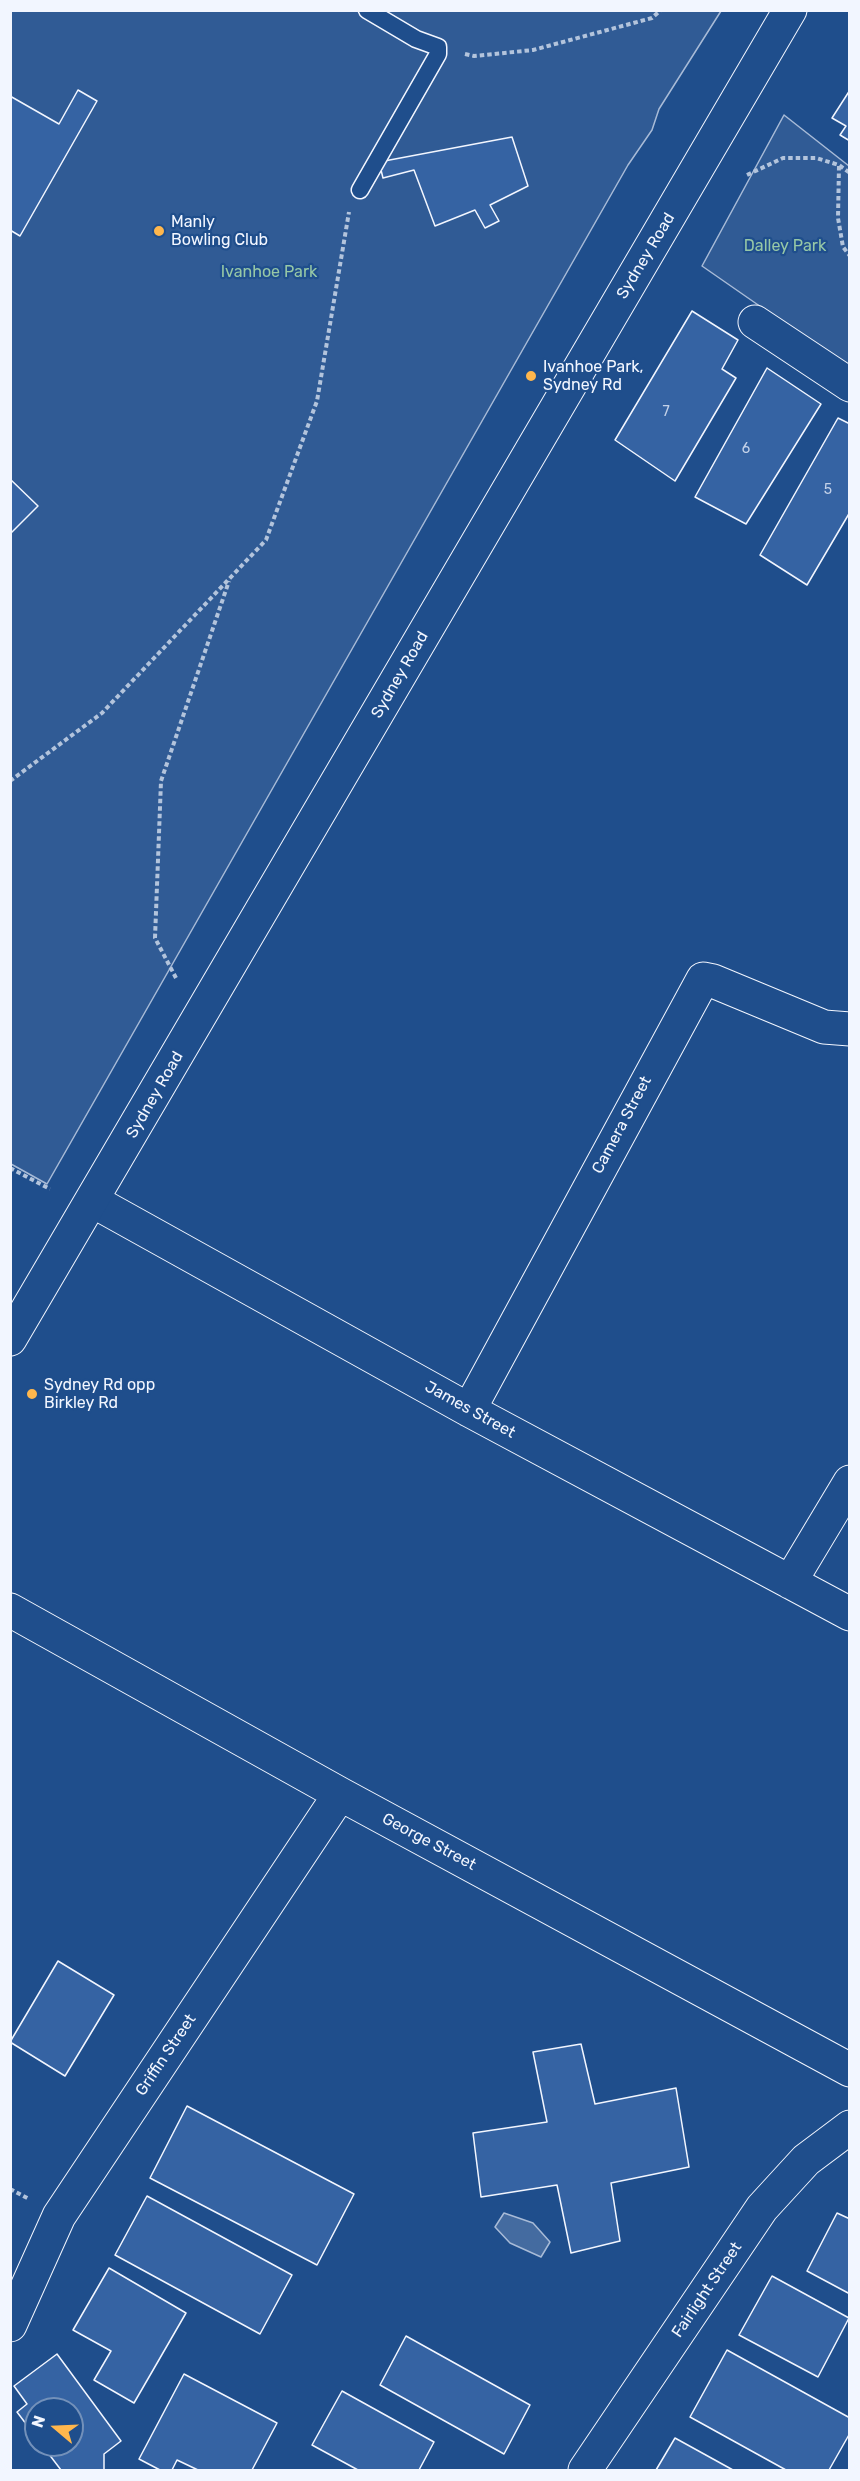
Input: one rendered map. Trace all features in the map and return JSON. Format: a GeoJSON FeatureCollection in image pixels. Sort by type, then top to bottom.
{"type":"FeatureCollection","features":[{"type":"Feature","properties":{"kind":"street","name":"Sydney Road"},"geometry":{"type":"LineString","coordinates":[[10,1339],[790,10]]}},
{"type":"Feature","properties":{"kind":"street"},"geometry":{"type":"LineString","coordinates":[[755,321],[849,385]]}},
{"type":"Feature","properties":{"kind":"street","name":"Camera Street"},"geometry":{"type":"LineString","coordinates":[[469,1410],[703,979],[713,981],[824,1027],[849,1029]]}},
{"type":"Feature","properties":{"kind":"street","name":"James Street"},"geometry":{"type":"LineString","coordinates":[[93,1201],[469,1410],[849,1614]]}},
{"type":"Feature","properties":{"kind":"street"},"geometry":{"type":"LineString","coordinates":[[790,1582],[849,1482]]}},
{"type":"Feature","properties":{"kind":"street","name":"George Street"},"geometry":{"type":"LineString","coordinates":[[10,1610],[340,1794],[849,2070]]}},
{"type":"Feature","properties":{"kind":"street","name":"Griffin Street"},"geometry":{"type":"LineString","coordinates":[[10,2325],[59,2216],[340,1794]]}},
{"type":"Feature","properties":{"kind":"street","name":"Fairlight Street"},"geometry":{"type":"LineString","coordinates":[[585,2470],[762,2208],[806,2160],[849,2127]]}},
{"type":"Feature","properties":{"kind":"lane"},"geometry":{"type":"LineString","coordinates":[[360,190],[438,54],[438,47],[416,39],[367,10]]}},
{"type":"Feature","properties":{"kind":"path"},"geometry":{"type":"LineString","coordinates":[[438,47],[474,56],[533,50],[652,18],[661,10]]}},
{"type":"Feature","properties":{"kind":"path"},"geometry":{"type":"LineString","coordinates":[[747,175],[783,159],[816,158],[839,165],[849,173]]}},
{"type":"Feature","properties":{"kind":"path"},"geometry":{"type":"LineString","coordinates":[[839,165],[838,218],[843,247],[849,256]]}},
{"type":"Feature","properties":{"kind":"path"},"geometry":{"type":"LineString","coordinates":[[10,781],[102,713],[266,540],[317,401],[346,217],[360,190]]}},
{"type":"Feature","properties":{"kind":"path"},"geometry":{"type":"LineString","coordinates":[[176,978],[155,938],[161,781],[230,578]]}},
{"type":"Feature","properties":{"kind":"path"},"geometry":{"type":"LineString","coordinates":[[10,1168],[50,1189]]}},
{"type":"Feature","properties":{"kind":"shaded area","name":"Ivanhoe Park"},"geometry":{"type":"Polygon","coordinates":[[[11,11],[721,11],[659,109],[652,130],[628,165],[47,1184],[11,1164],[11,11]]]}},
{"type":"Feature","properties":{"kind":"shaded area","name":"Dalley Park"},"geometry":{"type":"Polygon","coordinates":[[[784,115],[849,166],[849,368],[702,266],[784,115]]]}},
{"type":"Feature","properties":{"kind":"shaded area"},"geometry":{"type":"Polygon","coordinates":[[[504,2213],[533,2223],[550,2242],[541,2257],[510,2243],[495,2227],[504,2213]]]}},
{"type":"Feature","properties":{"kind":"building"},"geometry":{"type":"Polygon","coordinates":[[[78,90],[97,101],[20,236],[10,230],[10,96],[59,124],[78,90]]]}},
{"type":"Feature","properties":{"kind":"building"},"geometry":{"type":"Polygon","coordinates":[[[850,90],[850,141],[840,135],[846,126],[832,118],[850,90]]]}},
{"type":"Feature","properties":{"kind":"building"},"geometry":{"type":"Polygon","coordinates":[[[512,137],[528,186],[490,205],[499,221],[485,228],[475,210],[435,226],[414,170],[383,178],[379,162],[512,137]]]}},
{"type":"Feature","properties":{"kind":"building"},"geometry":{"type":"Polygon","coordinates":[[[692,311],[738,340],[722,369],[736,378],[675,481],[615,440],[692,311]]]}},
{"type":"Feature","properties":{"kind":"building"},"geometry":{"type":"Polygon","coordinates":[[[767,368],[821,404],[746,524],[695,497],[767,368]]]}},
{"type":"Feature","properties":{"kind":"building"},"geometry":{"type":"Polygon","coordinates":[[[838,418],[850,424],[850,512],[807,585],[760,555],[838,418]]]}},
{"type":"Feature","properties":{"kind":"building"},"geometry":{"type":"Polygon","coordinates":[[[10,479],[38,506],[10,534],[10,479]]]}},
{"type":"Feature","properties":{"kind":"building"},"geometry":{"type":"Polygon","coordinates":[[[58,1961],[114,1995],[65,2076],[10,2042],[58,1961]]]}},
{"type":"Feature","properties":{"kind":"building"},"geometry":{"type":"Polygon","coordinates":[[[581,2044],[595,2104],[676,2088],[689,2167],[611,2183],[620,2241],[571,2253],[557,2185],[481,2197],[473,2133],[547,2122],[533,2052],[581,2044]]]}},
{"type":"Feature","properties":{"kind":"building"},"geometry":{"type":"Polygon","coordinates":[[[187,2106],[354,2194],[317,2265],[150,2178],[187,2106]]]}},
{"type":"Feature","properties":{"kind":"building"},"geometry":{"type":"Polygon","coordinates":[[[147,2196],[292,2275],[260,2334],[115,2255],[147,2196]]]}},
{"type":"Feature","properties":{"kind":"building"},"geometry":{"type":"Polygon","coordinates":[[[837,2213],[850,2219],[850,2294],[807,2271],[837,2213]]]}},
{"type":"Feature","properties":{"kind":"building"},"geometry":{"type":"Polygon","coordinates":[[[109,2268],[186,2313],[134,2403],[94,2380],[111,2351],[73,2330],[109,2268]]]}},
{"type":"Feature","properties":{"kind":"building"},"geometry":{"type":"Polygon","coordinates":[[[772,2276],[849,2318],[818,2377],[739,2335],[772,2276]]]}},
{"type":"Feature","properties":{"kind":"building"},"geometry":{"type":"Polygon","coordinates":[[[406,2336],[530,2405],[504,2454],[380,2385],[406,2336]]]}},
{"type":"Feature","properties":{"kind":"building"},"geometry":{"type":"Polygon","coordinates":[[[727,2350],[850,2418],[850,2433],[829,2470],[786,2470],[690,2417],[727,2350]]]}},
{"type":"Feature","properties":{"kind":"building"},"geometry":{"type":"Polygon","coordinates":[[[57,2354],[121,2441],[104,2454],[104,2470],[61,2470],[51,2457],[84,2457],[84,2397],[24,2397],[24,2400],[14,2386],[57,2354]]]}},
{"type":"Feature","properties":{"kind":"building"},"geometry":{"type":"Polygon","coordinates":[[[184,2374],[277,2423],[252,2470],[198,2470],[177,2460],[172,2470],[160,2470],[139,2459],[184,2374]]]}},
{"type":"Feature","properties":{"kind":"building"},"geometry":{"type":"Polygon","coordinates":[[[342,2391],[434,2442],[419,2470],[358,2470],[312,2445],[342,2391]]]}},
{"type":"Feature","properties":{"kind":"building"},"geometry":{"type":"Polygon","coordinates":[[[24,2406],[24,2421],[17,2412],[24,2406]]]}},
{"type":"Feature","properties":{"kind":"building"},"geometry":{"type":"Polygon","coordinates":[[[675,2438],[733,2470],[656,2470],[675,2438]]]}},
{"type":"Feature","properties":{"kind":"place","name":"Manly Bowling Club"},"geometry":{"type":"Point","coordinates":[159,231]}},
{"type":"Feature","properties":{"kind":"place","name":"Ivanhoe Park, Sydney Rd"},"geometry":{"type":"Point","coordinates":[531,376]}},
{"type":"Feature","properties":{"kind":"place","name":"Sydney Rd opp Birkley Rd"},"geometry":{"type":"Point","coordinates":[32,1394]}}]}
